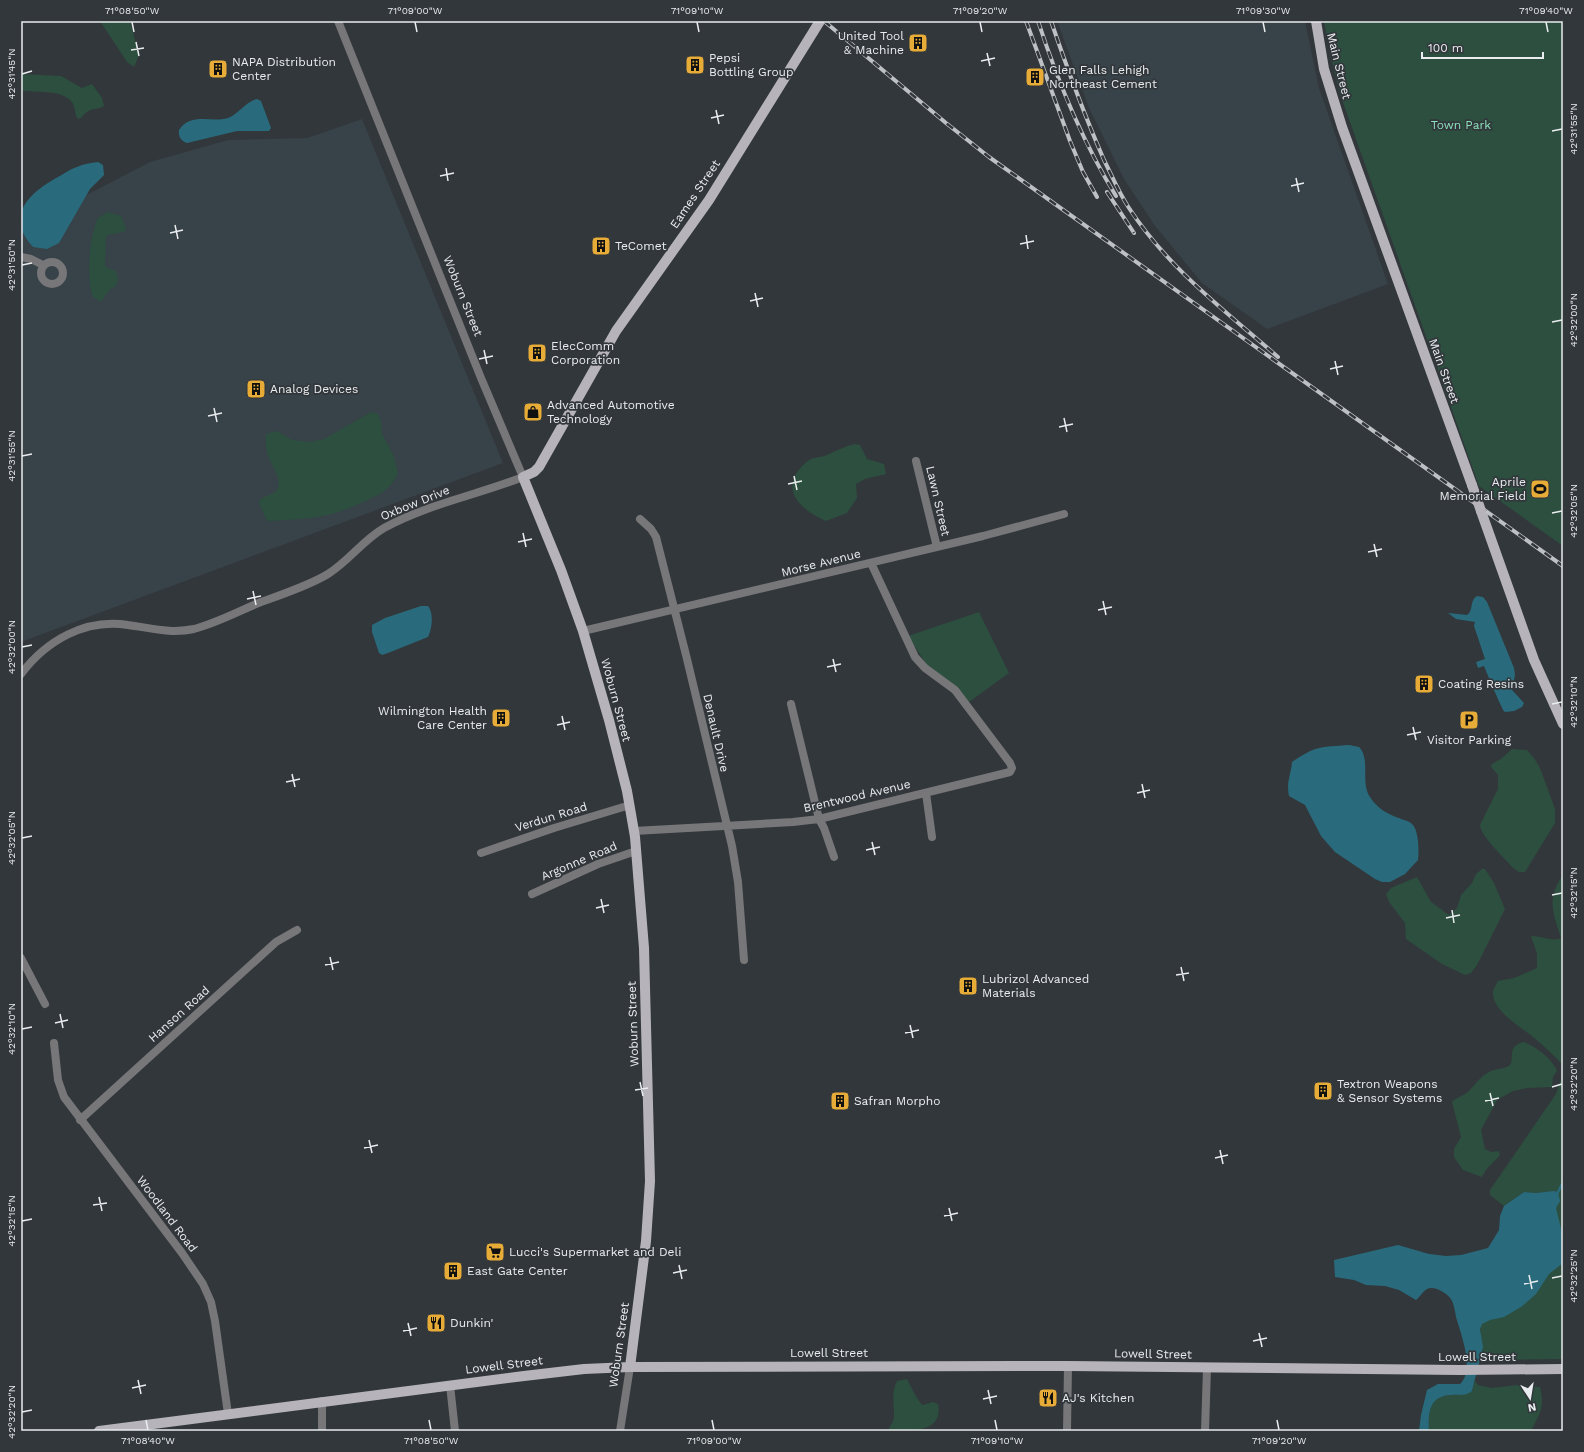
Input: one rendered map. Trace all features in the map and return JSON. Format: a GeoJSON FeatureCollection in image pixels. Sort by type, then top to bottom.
{"type":"FeatureCollection","features":[{"type":"Feature","properties":{"kind":"main road","name":"Main Street"},"geometry":{"type":"LineString","coordinates":[[1316,21],[1324,69],[1342,127],[1534,660],[1563,724]]}},
{"type":"Feature","properties":{"kind":"main road","name":"Eames Street"},"geometry":{"type":"LineString","coordinates":[[523,477],[534,472],[539,467],[616,331],[709,200],[818,24]]}},
{"type":"Feature","properties":{"kind":"main road","name":"Woburn Street"},"geometry":{"type":"LineString","coordinates":[[523,477],[584,631],[609,720],[630,805],[634,831],[644,948],[650,1176],[646,1241],[630,1366]]}},
{"type":"Feature","properties":{"kind":"main road","name":"Lowell Street"},"geometry":{"type":"LineString","coordinates":[[99,1431],[450,1385],[584,1369],[630,1366],[1068,1366],[1460,1370],[1563,1369]]}},
{"type":"Feature","properties":{"kind":"street","name":"Woburn Street"},"geometry":{"type":"LineString","coordinates":[[338,21],[481,378],[523,477]]}},
{"type":"Feature","properties":{"kind":"street"},"geometry":{"type":"LineString","coordinates":[[21,257],[32,259],[43,265]]}},
{"type":"Feature","properties":{"kind":"street","name":"Lawn Street"},"geometry":{"type":"LineString","coordinates":[[916,461],[937,547]]}},
{"type":"Feature","properties":{"kind":"street","name":"Oxbow Drive"},"geometry":{"type":"LineString","coordinates":[[21,674],[31,661],[54,642],[68,634],[95,626],[122,624],[175,632],[207,624],[317,580],[337,567],[369,538],[396,522],[433,507],[523,477]]}},
{"type":"Feature","properties":{"kind":"street","name":"Morse Avenue"},"geometry":{"type":"LineString","coordinates":[[584,631],[937,547],[1023,526],[1064,514]]}},
{"type":"Feature","properties":{"kind":"street","name":"Denault Drive"},"geometry":{"type":"LineString","coordinates":[[640,519],[654,534],[727,826],[737,871],[744,960]]}},
{"type":"Feature","properties":{"kind":"street","name":"Brentwood Avenue"},"geometry":{"type":"LineString","coordinates":[[634,831],[819,819],[1010,772],[1012,768],[1010,763],[955,690],[925,668],[915,657],[871,563]]}},
{"type":"Feature","properties":{"kind":"street"},"geometry":{"type":"LineString","coordinates":[[791,704],[819,819],[824,828],[834,857]]}},
{"type":"Feature","properties":{"kind":"street"},"geometry":{"type":"LineString","coordinates":[[926,793],[932,837]]}},
{"type":"Feature","properties":{"kind":"street","name":"Verdun Road"},"geometry":{"type":"LineString","coordinates":[[481,853],[554,828],[630,805]]}},
{"type":"Feature","properties":{"kind":"street","name":"Argonne Road"},"geometry":{"type":"LineString","coordinates":[[532,894],[598,864],[636,851]]}},
{"type":"Feature","properties":{"kind":"street","name":"Hanson Road"},"geometry":{"type":"LineString","coordinates":[[80,1120],[276,942],[297,930]]}},
{"type":"Feature","properties":{"kind":"street"},"geometry":{"type":"LineString","coordinates":[[21,958],[45,1004]]}},
{"type":"Feature","properties":{"kind":"street","name":"Woodland Road"},"geometry":{"type":"LineString","coordinates":[[54,1044],[61,1092],[80,1120],[203,1284],[211,1302],[215,1321],[228,1414]]}},
{"type":"Feature","properties":{"kind":"street","name":"Woburn Street"},"geometry":{"type":"LineString","coordinates":[[620,1431],[630,1366]]}},
{"type":"Feature","properties":{"kind":"street"},"geometry":{"type":"LineString","coordinates":[[1067,1431],[1068,1366]]}},
{"type":"Feature","properties":{"kind":"street"},"geometry":{"type":"LineString","coordinates":[[1205,1431],[1207,1368]]}},
{"type":"Feature","properties":{"kind":"street"},"geometry":{"type":"LineString","coordinates":[[450,1385],[455,1431]]}},
{"type":"Feature","properties":{"kind":"street"},"geometry":{"type":"LineString","coordinates":[[322,1401],[322,1431]]}},
{"type":"Feature","properties":{"kind":"shaded area"},"geometry":{"type":"Polygon","coordinates":[[[1057,21],[1305,21],[1319,88],[1388,284],[1267,329],[1202,283],[1155,226],[1124,179],[1089,108],[1057,21]]]}},
{"type":"Feature","properties":{"kind":"shaded area"},"geometry":{"type":"Polygon","coordinates":[[[362,119],[503,463],[21,642],[21,229],[150,162],[228,140],[307,138],[362,119]]]}},
{"type":"Feature","properties":{"kind":"green space"},"geometry":{"type":"Polygon","coordinates":[[[100,21],[130,21],[139,55],[134,67],[127,62],[100,21]]]}},
{"type":"Feature","properties":{"kind":"green space","name":"Town Park"},"geometry":{"type":"Polygon","coordinates":[[[1324,21],[1563,21],[1563,546],[1479,486],[1340,94],[1324,21]]]}},
{"type":"Feature","properties":{"kind":"green space"},"geometry":{"type":"Polygon","coordinates":[[[21,74],[61,76],[82,88],[92,84],[102,98],[104,106],[88,111],[78,119],[73,103],[66,97],[60,94],[21,90],[21,74]]]}},
{"type":"Feature","properties":{"kind":"green space"},"geometry":{"type":"Polygon","coordinates":[[[108,212],[121,216],[126,228],[124,232],[107,235],[106,237],[105,265],[106,267],[116,271],[118,279],[116,286],[109,290],[102,301],[99,301],[93,297],[90,280],[89,269],[92,235],[98,218],[108,212]]]}},
{"type":"Feature","properties":{"kind":"green space"},"geometry":{"type":"Polygon","coordinates":[[[371,412],[378,414],[381,421],[382,434],[394,456],[398,473],[387,489],[349,508],[326,515],[304,519],[267,521],[259,503],[260,500],[276,491],[279,483],[277,474],[270,462],[267,452],[266,434],[277,431],[292,440],[310,442],[324,439],[371,412]]]}},
{"type":"Feature","properties":{"kind":"green space"},"geometry":{"type":"Polygon","coordinates":[[[855,444],[860,445],[867,459],[884,464],[886,474],[865,479],[856,484],[857,498],[847,513],[826,521],[805,509],[795,497],[793,482],[796,474],[809,460],[825,456],[855,444]]]}},
{"type":"Feature","properties":{"kind":"green space"},"geometry":{"type":"Polygon","coordinates":[[[979,612],[1009,673],[969,702],[927,665],[908,636],[979,612]]]}},
{"type":"Feature","properties":{"kind":"green space"},"geometry":{"type":"Polygon","coordinates":[[[1512,749],[1527,750],[1534,758],[1540,768],[1555,809],[1555,823],[1525,872],[1519,872],[1513,868],[1484,835],[1480,825],[1498,789],[1498,775],[1491,767],[1492,764],[1512,749]]]}},
{"type":"Feature","properties":{"kind":"green space"},"geometry":{"type":"Polygon","coordinates":[[[1482,869],[1485,869],[1494,883],[1505,909],[1477,965],[1471,973],[1465,975],[1442,964],[1406,939],[1405,923],[1389,902],[1386,894],[1391,888],[1417,877],[1431,902],[1449,915],[1457,908],[1461,895],[1472,883],[1476,874],[1482,869]]]}},
{"type":"Feature","properties":{"kind":"green space"},"geometry":{"type":"Polygon","coordinates":[[[1563,875],[1563,1359],[1483,1360],[1477,1294],[1553,1191],[1536,1193],[1524,1192],[1504,1206],[1490,1195],[1490,1190],[1556,1094],[1561,1079],[1562,1064],[1540,1043],[1502,1012],[1494,999],[1493,991],[1498,981],[1514,978],[1537,968],[1537,954],[1531,936],[1550,939],[1561,938],[1554,913],[1553,899],[1554,891],[1563,875]]]}},
{"type":"Feature","properties":{"kind":"green space"},"geometry":{"type":"Polygon","coordinates":[[[1524,1042],[1534,1047],[1555,1066],[1557,1071],[1553,1077],[1552,1087],[1527,1088],[1513,1091],[1497,1100],[1481,1130],[1485,1149],[1491,1152],[1499,1151],[1500,1155],[1488,1167],[1482,1177],[1463,1170],[1454,1157],[1454,1149],[1461,1137],[1452,1102],[1468,1092],[1487,1073],[1509,1066],[1512,1060],[1513,1050],[1518,1044],[1524,1042]]]}},
{"type":"Feature","properties":{"kind":"green space"},"geometry":{"type":"Polygon","coordinates":[[[907,1379],[923,1405],[933,1402],[938,1404],[936,1421],[923,1429],[888,1431],[894,1418],[893,1394],[895,1385],[897,1381],[907,1379]]]}},
{"type":"Feature","properties":{"kind":"green space"},"geometry":{"type":"Polygon","coordinates":[[[1475,1381],[1478,1385],[1492,1388],[1517,1385],[1540,1387],[1542,1400],[1541,1410],[1531,1431],[1429,1431],[1430,1412],[1434,1402],[1444,1396],[1464,1394],[1472,1391],[1475,1381]]]}},
{"type":"Feature","properties":{"kind":"water"},"geometry":{"type":"Polygon","coordinates":[[[257,99],[261,101],[271,128],[269,131],[237,131],[187,143],[180,138],[179,130],[189,121],[228,118],[236,114],[249,102],[257,99]]]}},
{"type":"Feature","properties":{"kind":"water"},"geometry":{"type":"Polygon","coordinates":[[[98,162],[103,165],[104,175],[90,189],[59,243],[47,249],[33,247],[25,236],[21,225],[21,215],[24,206],[30,198],[47,183],[69,170],[82,165],[98,162]]]}},
{"type":"Feature","properties":{"kind":"water"},"geometry":{"type":"Polygon","coordinates":[[[1477,596],[1483,597],[1487,602],[1514,668],[1515,675],[1512,690],[1524,703],[1522,707],[1514,711],[1505,712],[1503,710],[1484,666],[1478,668],[1476,662],[1485,659],[1474,626],[1475,622],[1456,619],[1448,613],[1467,615],[1470,611],[1473,600],[1477,596]]]}},
{"type":"Feature","properties":{"kind":"water"},"geometry":{"type":"Polygon","coordinates":[[[421,606],[428,606],[432,617],[431,630],[428,637],[382,655],[379,653],[372,632],[372,625],[385,618],[421,606]]]}},
{"type":"Feature","properties":{"kind":"water"},"geometry":{"type":"Polygon","coordinates":[[[1349,745],[1359,747],[1363,752],[1367,791],[1373,801],[1386,812],[1412,824],[1415,828],[1418,847],[1418,860],[1405,874],[1390,882],[1382,882],[1375,879],[1335,852],[1321,836],[1305,805],[1289,796],[1288,783],[1292,762],[1319,748],[1349,745]]]}},
{"type":"Feature","properties":{"kind":"water"},"geometry":{"type":"Polygon","coordinates":[[[1553,1191],[1558,1192],[1560,1201],[1556,1208],[1563,1237],[1563,1263],[1549,1274],[1536,1294],[1521,1307],[1504,1317],[1490,1320],[1482,1324],[1480,1329],[1483,1347],[1472,1391],[1464,1395],[1444,1396],[1434,1402],[1430,1412],[1429,1431],[1419,1431],[1427,1390],[1438,1384],[1460,1384],[1464,1378],[1467,1361],[1466,1352],[1452,1301],[1443,1292],[1433,1288],[1426,1290],[1416,1300],[1399,1290],[1385,1286],[1366,1285],[1354,1280],[1335,1277],[1334,1260],[1398,1245],[1429,1254],[1446,1256],[1461,1255],[1488,1248],[1499,1230],[1500,1216],[1504,1206],[1524,1192],[1536,1193],[1553,1191]]]}},
{"type":"Feature","properties":{"kind":"waterway"},"geometry":{"type":"LineString","coordinates":[[1557,1194],[1563,1182]]}},
{"type":"Feature","properties":{"kind":"railway"},"geometry":{"type":"LineString","coordinates":[[824,21],[989,157],[1563,566]]}},
{"type":"Feature","properties":{"kind":"railway"},"geometry":{"type":"LineString","coordinates":[[1026,21],[1070,141],[1083,172],[1097,197]]}},
{"type":"Feature","properties":{"kind":"railway"},"geometry":{"type":"LineString","coordinates":[[1038,21],[1072,111],[1092,154],[1116,196]]}},
{"type":"Feature","properties":{"kind":"railway"},"geometry":{"type":"LineString","coordinates":[[1051,21],[1076,91],[1104,160],[1129,208],[1144,230],[1179,269],[1198,288],[1278,357]]}},
{"type":"Feature","properties":{"kind":"railway"},"geometry":{"type":"LineString","coordinates":[[1107,192],[1134,233]]}},
{"type":"Feature","properties":{"kind":"place","name":"United Tool & Machine"},"geometry":{"type":"Point","coordinates":[918,43]}},
{"type":"Feature","properties":{"kind":"place","name":"Pepsi Bottling Group"},"geometry":{"type":"Point","coordinates":[695,65]}},
{"type":"Feature","properties":{"kind":"place","name":"NAPA Distribution Center"},"geometry":{"type":"Point","coordinates":[218,69]}},
{"type":"Feature","properties":{"kind":"place","name":"Glen Falls Lehigh Northeast Cement"},"geometry":{"type":"Point","coordinates":[1035,77]}},
{"type":"Feature","properties":{"kind":"place","name":"TeComet"},"geometry":{"type":"Point","coordinates":[601,246]}},
{"type":"Feature","properties":{"kind":"place","name":"ElecComm Corporation"},"geometry":{"type":"Point","coordinates":[537,353]}},
{"type":"Feature","properties":{"kind":"place","name":"Analog Devices"},"geometry":{"type":"Point","coordinates":[256,389]}},
{"type":"Feature","properties":{"kind":"place","name":"Advanced Automotive Technology"},"geometry":{"type":"Point","coordinates":[533,412]}},
{"type":"Feature","properties":{"kind":"place","name":"Aprile Memorial Field"},"geometry":{"type":"Point","coordinates":[1540,489]}},
{"type":"Feature","properties":{"kind":"place","name":"Coating Resins"},"geometry":{"type":"Point","coordinates":[1424,684]}},
{"type":"Feature","properties":{"kind":"place","name":"Wilmington Health Care Center"},"geometry":{"type":"Point","coordinates":[501,718]}},
{"type":"Feature","properties":{"kind":"place","name":"Visitor Parking"},"geometry":{"type":"Point","coordinates":[1469,720]}},
{"type":"Feature","properties":{"kind":"place","name":"Lubrizol Advanced Materials"},"geometry":{"type":"Point","coordinates":[968,986]}},
{"type":"Feature","properties":{"kind":"place","name":"Textron Weapons & Sensor Systems"},"geometry":{"type":"Point","coordinates":[1323,1091]}},
{"type":"Feature","properties":{"kind":"place","name":"Safran Morpho"},"geometry":{"type":"Point","coordinates":[840,1101]}},
{"type":"Feature","properties":{"kind":"place","name":"Lucci's Supermarket and Deli"},"geometry":{"type":"Point","coordinates":[495,1252]}},
{"type":"Feature","properties":{"kind":"place","name":"East Gate Center"},"geometry":{"type":"Point","coordinates":[453,1271]}},
{"type":"Feature","properties":{"kind":"place","name":"Dunkin'"},"geometry":{"type":"Point","coordinates":[436,1323]}},
{"type":"Feature","properties":{"kind":"place","name":"AJ's Kitchen"},"geometry":{"type":"Point","coordinates":[1048,1398]}}]}
